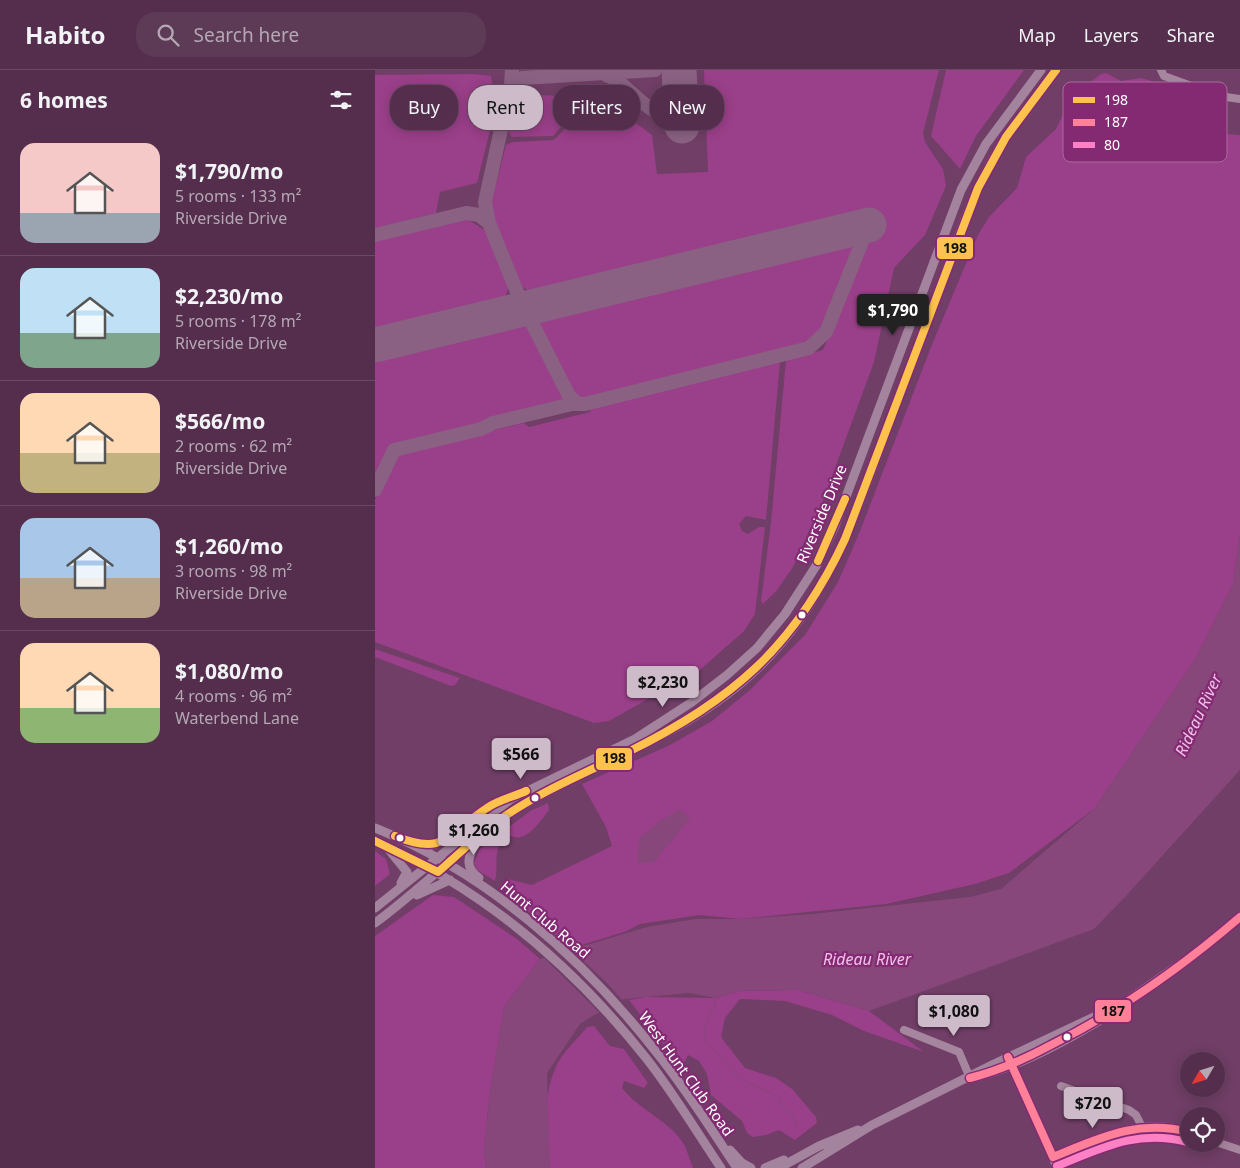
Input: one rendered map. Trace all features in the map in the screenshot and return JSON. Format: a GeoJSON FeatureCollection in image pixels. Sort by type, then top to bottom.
{"type":"FeatureCollection","features":[{"type":"Feature","properties":{"kind":"main road","name":"Riverside Drive"},"geometry":{"type":"LineString","coordinates":[[375,908],[511,799],[635,739],[704,694],[752,652],[794,602],[816,566],[837,519],[961,190],[986,144],[1041,70]]}},
{"type":"Feature","properties":{"kind":"main road","name":"Riverside Drive"},"geometry":{"type":"LineString","coordinates":[[375,923],[402,903],[485,831],[517,809],[657,739],[707,710],[759,668],[806,612],[830,572],[848,534],[957,240],[983,178],[1006,138],[1056,70]]}},
{"type":"Feature","properties":{"kind":"main road"},"geometry":{"type":"LineString","coordinates":[[545,782],[550,792]]}},
{"type":"Feature","properties":{"kind":"main road"},"geometry":{"type":"LineString","coordinates":[[414,846],[430,847],[439,844],[486,808],[511,799]]}},
{"type":"Feature","properties":{"kind":"main road","name":"Hunt Club Road"},"geometry":{"type":"LineString","coordinates":[[375,828],[437,858],[494,895],[519,914],[590,978]]}},
{"type":"Feature","properties":{"kind":"main road"},"geometry":{"type":"LineString","coordinates":[[485,831],[471,850],[468,866],[471,872],[488,886],[494,895]]}},
{"type":"Feature","properties":{"kind":"main road","name":"Hunt Club Road"},"geometry":{"type":"LineString","coordinates":[[375,841],[427,866],[450,880],[512,924],[579,984]]}},
{"type":"Feature","properties":{"kind":"main road"},"geometry":{"type":"LineString","coordinates":[[386,846],[407,872],[389,896]]}},
{"type":"Feature","properties":{"kind":"main road"},"geometry":{"type":"LineString","coordinates":[[402,903],[435,885],[450,880]]}},
{"type":"Feature","properties":{"kind":"main road"},"geometry":{"type":"LineString","coordinates":[[779,1168],[817,1147],[872,1125],[1010,1061],[1128,1000],[1193,955],[1240,917]]}},
{"type":"Feature","properties":{"kind":"main road","name":"West Hunt Club Road"},"geometry":{"type":"LineString","coordinates":[[590,978],[651,1045],[737,1168]]}},
{"type":"Feature","properties":{"kind":"main road","name":"West Hunt Club Road"},"geometry":{"type":"LineString","coordinates":[[579,984],[640,1051],[667,1087],[721,1168]]}},
{"type":"Feature","properties":{"kind":"main road"},"geometry":{"type":"LineString","coordinates":[[667,1087],[713,1168]]}},
{"type":"Feature","properties":{"kind":"main road"},"geometry":{"type":"LineString","coordinates":[[703,1117],[742,1163],[751,1168]]}},
{"type":"Feature","properties":{"kind":"main road"},"geometry":{"type":"LineString","coordinates":[[804,1167],[872,1125]]}},
{"type":"Feature","properties":{"kind":"main road"},"geometry":{"type":"LineString","coordinates":[[816,1161],[814,1154],[817,1147]]}},
{"type":"Feature","properties":{"kind":"main road"},"geometry":{"type":"LineString","coordinates":[[765,1168],[803,1154]]}},
{"type":"Feature","properties":{"kind":"street"},"geometry":{"type":"LineString","coordinates":[[1161,70],[1164,76],[1180,82]]}},
{"type":"Feature","properties":{"kind":"street"},"geometry":{"type":"LineString","coordinates":[[1227,97],[1240,99]]}},
{"type":"Feature","properties":{"kind":"street"},"geometry":{"type":"LineString","coordinates":[[904,1030],[959,1052],[970,1078]]}},
{"type":"Feature","properties":{"kind":"street"},"geometry":{"type":"LineString","coordinates":[[1010,1061],[1057,1168]]}},
{"type":"Feature","properties":{"kind":"street"},"geometry":{"type":"LineString","coordinates":[[1061,1086],[1129,1110],[1135,1115],[1141,1125]]}},
{"type":"Feature","properties":{"kind":"street"},"geometry":{"type":"LineString","coordinates":[[1053,1157],[1107,1135],[1141,1125],[1163,1126],[1180,1130]]}},
{"type":"Feature","properties":{"kind":"street"},"geometry":{"type":"LineString","coordinates":[[1225,1145],[1240,1150]]}},
{"type":"Feature","properties":{"kind":"shaded area"},"geometry":{"type":"Polygon","coordinates":[[[704,70],[939,70],[923,133],[925,142],[943,169],[946,186],[925,235],[894,268],[874,362],[824,498],[793,567],[777,590],[763,604],[761,601],[771,522],[786,360],[823,350],[871,233],[867,216],[535,296],[519,284],[494,224],[492,201],[506,145],[513,142],[554,140],[564,130],[640,130],[640,126],[652,135],[657,174],[708,172],[706,130],[724,130],[724,85],[705,85],[704,70]]]}},
{"type":"Feature","properties":{"kind":"shaded area"},"geometry":{"type":"Polygon","coordinates":[[[946,70],[1024,70],[976,136],[960,169],[931,136],[946,70]]]}},
{"type":"Feature","properties":{"kind":"shaded area"},"geometry":{"type":"Polygon","coordinates":[[[1106,73],[1121,81],[1141,78],[1155,82],[1090,82],[1101,74],[1106,73]]]}},
{"type":"Feature","properties":{"kind":"shaded area"},"geometry":{"type":"Polygon","coordinates":[[[474,74],[491,76],[492,85],[468,85],[468,130],[490,130],[477,183],[440,192],[436,213],[375,228],[375,75],[474,74]]]}},
{"type":"Feature","properties":{"kind":"shaded area"},"geometry":{"type":"Polygon","coordinates":[[[543,95],[553,96],[553,130],[558,130],[553,136],[512,137],[509,133],[510,130],[543,130],[543,95]]]}},
{"type":"Feature","properties":{"kind":"shaded area"},"geometry":{"type":"Polygon","coordinates":[[[1063,115],[1063,162],[1227,162],[1227,134],[1240,135],[1240,534],[1233,584],[1196,658],[1094,809],[1009,873],[975,884],[886,904],[740,919],[700,915],[640,924],[627,931],[572,948],[516,902],[503,886],[508,879],[532,885],[612,846],[606,827],[582,784],[668,746],[712,721],[750,690],[805,635],[838,582],[858,536],[933,342],[978,235],[989,217],[1017,188],[1026,157],[1056,129],[1063,115]]]}},
{"type":"Feature","properties":{"kind":"shaded area"},"geometry":{"type":"Polygon","coordinates":[[[467,219],[486,231],[509,287],[502,304],[375,335],[375,241],[467,219]]]}},
{"type":"Feature","properties":{"kind":"shaded area"},"geometry":{"type":"Polygon","coordinates":[[[853,238],[857,247],[822,329],[811,340],[797,348],[587,398],[574,396],[538,325],[537,315],[853,238]]]}},
{"type":"Feature","properties":{"kind":"shaded area"},"geometry":{"type":"Polygon","coordinates":[[[520,320],[529,327],[564,396],[561,402],[389,447],[375,479],[375,355],[520,320]]]}},
{"type":"Feature","properties":{"kind":"shaded area"},"geometry":{"type":"Polygon","coordinates":[[[780,361],[766,520],[746,516],[739,524],[742,531],[748,534],[759,527],[765,527],[755,614],[744,631],[701,669],[609,721],[594,723],[375,642],[375,500],[391,461],[399,453],[524,423],[529,427],[590,412],[592,406],[780,361]]]}},
{"type":"Feature","properties":{"kind":"shaded area"},"geometry":{"type":"Polygon","coordinates":[[[375,649],[460,678],[455,685],[451,686],[375,657],[375,649]]]}},
{"type":"Feature","properties":{"kind":"shaded area"},"geometry":{"type":"Polygon","coordinates":[[[548,803],[549,810],[532,830],[521,837],[509,835],[506,829],[532,810],[548,803]]]}},
{"type":"Feature","properties":{"kind":"shaded area"},"geometry":{"type":"Polygon","coordinates":[[[495,837],[501,842],[497,853],[495,881],[477,870],[474,863],[479,850],[495,837]]]}},
{"type":"Feature","properties":{"kind":"shaded area"},"geometry":{"type":"Polygon","coordinates":[[[375,851],[386,859],[390,874],[375,886],[375,851]]]}},
{"type":"Feature","properties":{"kind":"shaded area"},"geometry":{"type":"Polygon","coordinates":[[[433,895],[454,897],[517,939],[540,959],[504,1007],[490,1091],[484,1151],[486,1168],[375,1168],[375,936],[433,895]]]}},
{"type":"Feature","properties":{"kind":"shaded area"},"geometry":{"type":"Polygon","coordinates":[[[798,990],[869,1011],[924,1052],[864,1031],[832,1015],[785,1001],[740,999],[725,1018],[721,1037],[745,1068],[776,1078],[792,1089],[816,1117],[817,1123],[795,1140],[779,1130],[753,1137],[747,1133],[742,1121],[711,1095],[707,1074],[699,1061],[688,1055],[685,1061],[679,1065],[629,1000],[646,997],[716,998],[739,991],[798,990]]]}},
{"type":"Feature","properties":{"kind":"shaded area"},"geometry":{"type":"Polygon","coordinates":[[[594,1026],[610,1046],[624,1049],[648,1083],[644,1088],[624,1081],[622,1088],[637,1103],[672,1129],[685,1146],[693,1168],[550,1168],[546,1112],[547,1098],[554,1071],[563,1055],[587,1027],[594,1026]]]}},
{"type":"Feature","properties":{"kind":"water","name":"Rideau River"},"geometry":{"type":"Polygon","coordinates":[[[1240,534],[1240,770],[1094,929],[869,1011],[798,990],[739,991],[716,998],[689,993],[624,999],[580,1024],[547,1073],[550,1168],[486,1168],[484,1151],[490,1091],[504,1007],[540,959],[647,927],[695,919],[740,919],[812,914],[970,897],[1001,889],[1094,809],[1196,658],[1233,584],[1240,534]]]}},
{"type":"Feature","properties":{"kind":"water"},"geometry":{"type":"Polygon","coordinates":[[[680,809],[690,819],[653,863],[637,862],[639,838],[660,821],[680,809]]]}},
{"type":"Feature","properties":{"kind":"pier"},"geometry":{"type":"Polygon","coordinates":[[[570,948],[624,1002],[602,1015],[542,956],[570,948]]]}},
{"type":"Feature","properties":{"kind":"waterway"},"geometry":{"type":"LineString","coordinates":[[716,998],[704,1030],[706,1041],[739,1079],[778,1096],[780,1103],[793,1116],[799,1130]]}},
{"type":"Feature","properties":{"kind":"taxiway"},"geometry":{"type":"LineString","coordinates":[[512,70],[511,84],[485,202],[489,223],[517,292],[523,300],[539,303],[591,291]]}},
{"type":"Feature","properties":{"kind":"taxiway"},"geometry":{"type":"LineString","coordinates":[[513,85],[522,78],[655,70]]}},
{"type":"Feature","properties":{"kind":"taxiway"},"geometry":{"type":"LineString","coordinates":[[606,75],[615,79],[649,108],[658,112],[668,113],[682,107],[690,95],[690,85],[682,70]]}},
{"type":"Feature","properties":{"kind":"taxiway"},"geometry":{"type":"LineString","coordinates":[[375,235],[466,213],[479,215],[489,223]]}},
{"type":"Feature","properties":{"kind":"taxiway"},"geometry":{"type":"LineString","coordinates":[[375,490],[394,450],[481,429],[493,423],[572,404],[585,404],[809,348],[826,332],[862,242],[860,236],[854,231],[814,240]]}},
{"type":"Feature","properties":{"kind":"taxiway"},"geometry":{"type":"LineString","coordinates":[[466,324],[500,314],[518,313],[525,316],[531,321],[569,396],[578,404]]}},
{"type":"Feature","properties":{"kind":"taxiway"},"geometry":{"type":"LineString","coordinates":[[452,325],[474,319]]}},
{"type":"Feature","properties":{"kind":"runway"},"geometry":{"type":"LineString","coordinates":[[679,70],[680,85]]}},
{"type":"Feature","properties":{"kind":"runway"},"geometry":{"type":"LineString","coordinates":[[375,345],[869,225]]}},
{"type":"Feature","properties":{"kind":"transit line","name":"198"},"geometry":{"type":"LineString","coordinates":[[375,841],[438,872],[487,829],[519,807],[549,790],[626,753],[698,713],[729,691],[757,667],[782,640],[805,611],[826,577],[845,539],[978,188],[1006,137],[1056,70]]}},
{"type":"Feature","properties":{"kind":"transit line","name":"198"},"geometry":{"type":"LineString","coordinates":[[818,561],[845,499]]}},
{"type":"Feature","properties":{"kind":"transit line","name":"198"},"geometry":{"type":"LineString","coordinates":[[395,836],[412,842],[436,843],[454,833],[491,805],[526,791]]}},
{"type":"Feature","properties":{"kind":"transit line","name":"187"},"geometry":{"type":"LineString","coordinates":[[970,1078],[1022,1060],[1101,1018],[1173,971],[1240,917]]}},
{"type":"Feature","properties":{"kind":"transit line","name":"187"},"geometry":{"type":"LineString","coordinates":[[1008,1057],[1053,1157]]}},
{"type":"Feature","properties":{"kind":"transit line","name":"187"},"geometry":{"type":"LineString","coordinates":[[1053,1157],[1119,1132],[1152,1128],[1180,1131]]}},
{"type":"Feature","properties":{"kind":"transit line","name":"80"},"geometry":{"type":"LineString","coordinates":[[1057,1166],[1120,1142],[1152,1138],[1180,1141]]}}]}
